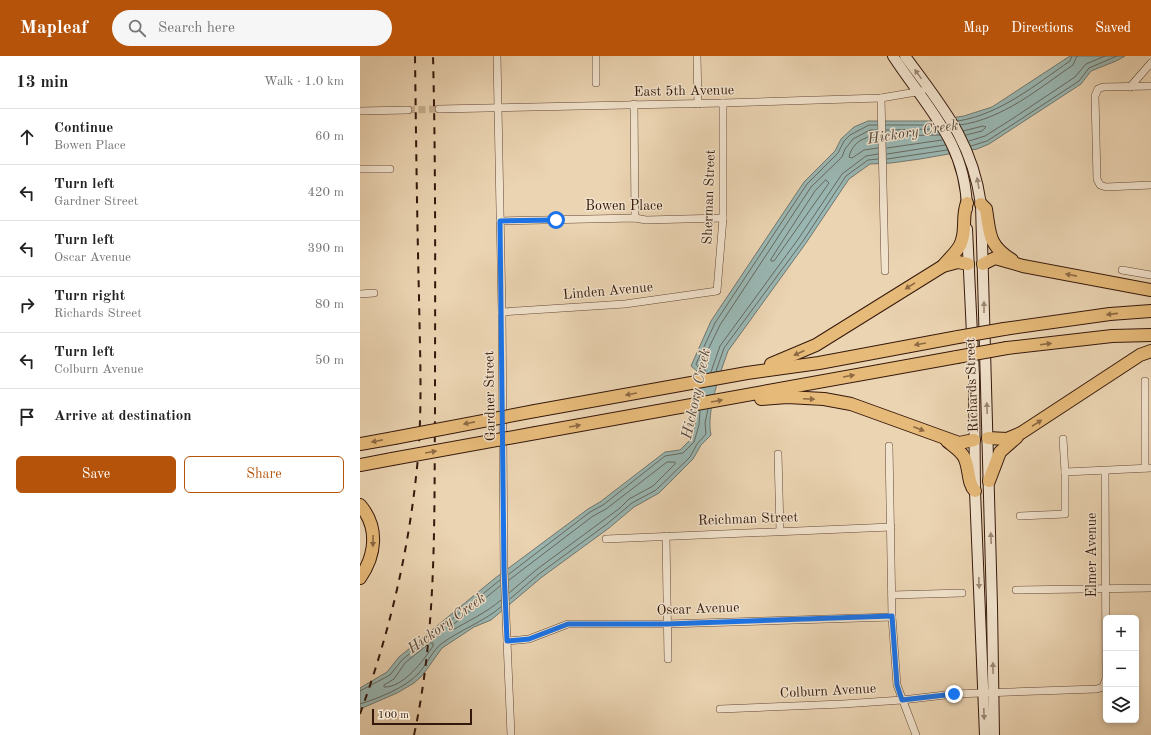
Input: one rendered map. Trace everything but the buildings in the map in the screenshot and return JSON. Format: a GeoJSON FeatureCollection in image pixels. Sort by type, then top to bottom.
{"type":"FeatureCollection","features":[{"type":"Feature","properties":{"kind":"highway"},"geometry":{"type":"LineString","coordinates":[[943,266],[960,246],[963,240],[963,212],[967,203]]}},
{"type":"Feature","properties":{"kind":"highway"},"geometry":{"type":"LineString","coordinates":[[981,204],[986,209],[991,241],[1001,253],[1023,266]]}},
{"type":"Feature","properties":{"kind":"highway"},"geometry":{"type":"LineString","coordinates":[[983,264],[995,258],[1023,266],[1151,290]]}},
{"type":"Feature","properties":{"kind":"highway"},"geometry":{"type":"LineString","coordinates":[[747,373],[791,357],[816,345],[943,266],[958,262],[968,264]]}},
{"type":"Feature","properties":{"kind":"highway"},"geometry":{"type":"LineString","coordinates":[[360,444],[747,373],[819,362],[1004,329],[1110,314],[1151,311]]}},
{"type":"Feature","properties":{"kind":"highway"},"geometry":{"type":"LineString","coordinates":[[360,465],[1007,348],[1112,336],[1151,335]]}},
{"type":"Feature","properties":{"kind":"highway"},"geometry":{"type":"LineString","coordinates":[[989,482],[1000,452],[1021,433],[1140,355],[1151,350]]}},
{"type":"Feature","properties":{"kind":"highway"},"geometry":{"type":"LineString","coordinates":[[742,396],[756,400],[787,397],[824,399],[851,404],[959,443],[974,440]]}},
{"type":"Feature","properties":{"kind":"highway"},"geometry":{"type":"LineString","coordinates":[[988,438],[1007,439],[1021,433]]}},
{"type":"Feature","properties":{"kind":"highway"},"geometry":{"type":"LineString","coordinates":[[943,438],[964,456],[968,467],[970,482],[976,491]]}},
{"type":"Feature","properties":{"kind":"highway"},"geometry":{"type":"LineString","coordinates":[[360,506],[370,522],[374,539],[372,556],[360,578]]}},
{"type":"Feature","properties":{"kind":"street","name":"Gardner Street"},"geometry":{"type":"LineString","coordinates":[[497,56],[502,312],[504,570],[511,735]]}},
{"type":"Feature","properties":{"kind":"street"},"geometry":{"type":"LineString","coordinates":[[596,56],[596,83]]}},
{"type":"Feature","properties":{"kind":"street"},"geometry":{"type":"LineString","coordinates":[[697,56],[698,104]]}},
{"type":"Feature","properties":{"kind":"street","name":"Richards Street"},"geometry":{"type":"LineString","coordinates":[[892,56],[937,117],[959,158],[967,203],[968,264],[974,376],[976,491],[988,693],[994,735]]}},
{"type":"Feature","properties":{"kind":"street","name":"Richards Street"},"geometry":{"type":"LineString","coordinates":[[905,56],[947,114],[970,155],[978,179],[981,204],[989,482],[988,693],[985,735]]}},
{"type":"Feature","properties":{"kind":"street"},"geometry":{"type":"LineString","coordinates":[[1130,87],[1151,64]]}},
{"type":"Feature","properties":{"kind":"street"},"geometry":{"type":"LineString","coordinates":[[1151,86],[1098,89],[1095,96],[1097,179],[1100,185],[1106,187],[1151,185]]}},
{"type":"Feature","properties":{"kind":"street","name":"East 5th Avenue"},"geometry":{"type":"LineString","coordinates":[[439,109],[634,104],[698,104],[881,98],[918,92],[928,88]]}},
{"type":"Feature","properties":{"kind":"street"},"geometry":{"type":"LineString","coordinates":[[881,98],[885,271]]}},
{"type":"Feature","properties":{"kind":"street","name":"Sherman Street"},"geometry":{"type":"LineString","coordinates":[[717,291],[723,218],[723,103]]}},
{"type":"Feature","properties":{"kind":"street"},"geometry":{"type":"LineString","coordinates":[[634,104],[635,218]]}},
{"type":"Feature","properties":{"kind":"street"},"geometry":{"type":"LineString","coordinates":[[360,111],[408,110]]}},
{"type":"Feature","properties":{"kind":"street"},"geometry":{"type":"LineString","coordinates":[[360,169],[390,169]]}},
{"type":"Feature","properties":{"kind":"street","name":"Bowen Place"},"geometry":{"type":"LineString","coordinates":[[500,221],[723,218]]}},
{"type":"Feature","properties":{"kind":"street"},"geometry":{"type":"LineString","coordinates":[[968,264],[983,264]]}},
{"type":"Feature","properties":{"kind":"street"},"geometry":{"type":"LineString","coordinates":[[1122,270],[1151,275]]}},
{"type":"Feature","properties":{"kind":"street","name":"Linden Avenue"},"geometry":{"type":"LineString","coordinates":[[502,312],[625,304],[717,291]]}},
{"type":"Feature","properties":{"kind":"street"},"geometry":{"type":"LineString","coordinates":[[360,294],[374,293]]}},
{"type":"Feature","properties":{"kind":"street"},"geometry":{"type":"LineString","coordinates":[[1065,472],[1148,468],[1145,381]]}},
{"type":"Feature","properties":{"kind":"street"},"geometry":{"type":"LineString","coordinates":[[974,440],[988,438]]}},
{"type":"Feature","properties":{"kind":"street"},"geometry":{"type":"LineString","coordinates":[[1020,516],[1065,514],[1063,439]]}},
{"type":"Feature","properties":{"kind":"street"},"geometry":{"type":"LineString","coordinates":[[889,446],[892,616],[897,685],[916,735]]}},
{"type":"Feature","properties":{"kind":"street"},"geometry":{"type":"LineString","coordinates":[[778,454],[780,530]]}},
{"type":"Feature","properties":{"kind":"street","name":"Elmer Avenue"},"geometry":{"type":"LineString","coordinates":[[1105,471],[1106,651]]}},
{"type":"Feature","properties":{"kind":"street","name":"Reichman Street"},"geometry":{"type":"LineString","coordinates":[[606,539],[780,530],[891,527]]}},
{"type":"Feature","properties":{"kind":"street"},"geometry":{"type":"LineString","coordinates":[[666,536],[668,659]]}},
{"type":"Feature","properties":{"kind":"street"},"geometry":{"type":"LineString","coordinates":[[1016,590],[1151,588]]}},
{"type":"Feature","properties":{"kind":"street"},"geometry":{"type":"LineString","coordinates":[[892,595],[962,593]]}},
{"type":"Feature","properties":{"kind":"street","name":"Oscar Avenue"},"geometry":{"type":"LineString","coordinates":[[507,641],[529,639],[568,624],[667,624],[892,616]]}},
{"type":"Feature","properties":{"kind":"street","name":"Colburn Avenue"},"geometry":{"type":"LineString","coordinates":[[720,709],[784,708],[902,700],[954,694],[1097,689],[1103,687]]}},
{"type":"Feature","properties":{"kind":"water","name":"Hickory Creek"},"geometry":{"type":"Polygon","coordinates":[[[1070,56],[1125,56],[1091,71],[1081,84],[989,144],[977,149],[920,159],[870,164],[849,179],[806,243],[728,351],[712,404],[710,415],[711,435],[701,445],[693,459],[659,493],[634,507],[609,528],[542,577],[491,620],[474,627],[442,648],[422,676],[414,683],[397,693],[360,709],[360,688],[387,672],[399,657],[494,579],[588,509],[600,502],[665,452],[680,450],[690,440],[695,425],[697,371],[691,366],[711,321],[804,182],[835,151],[841,139],[854,127],[868,121],[932,121],[964,116],[992,107],[1070,56]]]}},
{"type":"Feature","properties":{"kind":"tunnel"},"geometry":{"type":"LineString","coordinates":[[408,110],[439,109]]}},
{"type":"Feature","properties":{"kind":"railway"},"geometry":{"type":"LineString","coordinates":[[360,714],[388,627],[402,568],[412,508],[420,432],[415,56]]}},
{"type":"Feature","properties":{"kind":"railway"},"geometry":{"type":"LineString","coordinates":[[414,735],[427,655],[433,574],[435,412],[435,145],[433,56]]}},
{"type":"Feature","properties":{"kind":"route"},"geometry":{"type":"LineString","coordinates":[[556,220],[500,221],[504,570],[507,641],[529,639],[568,624],[667,624],[892,616],[897,685],[902,700],[954,694]]}}]}
